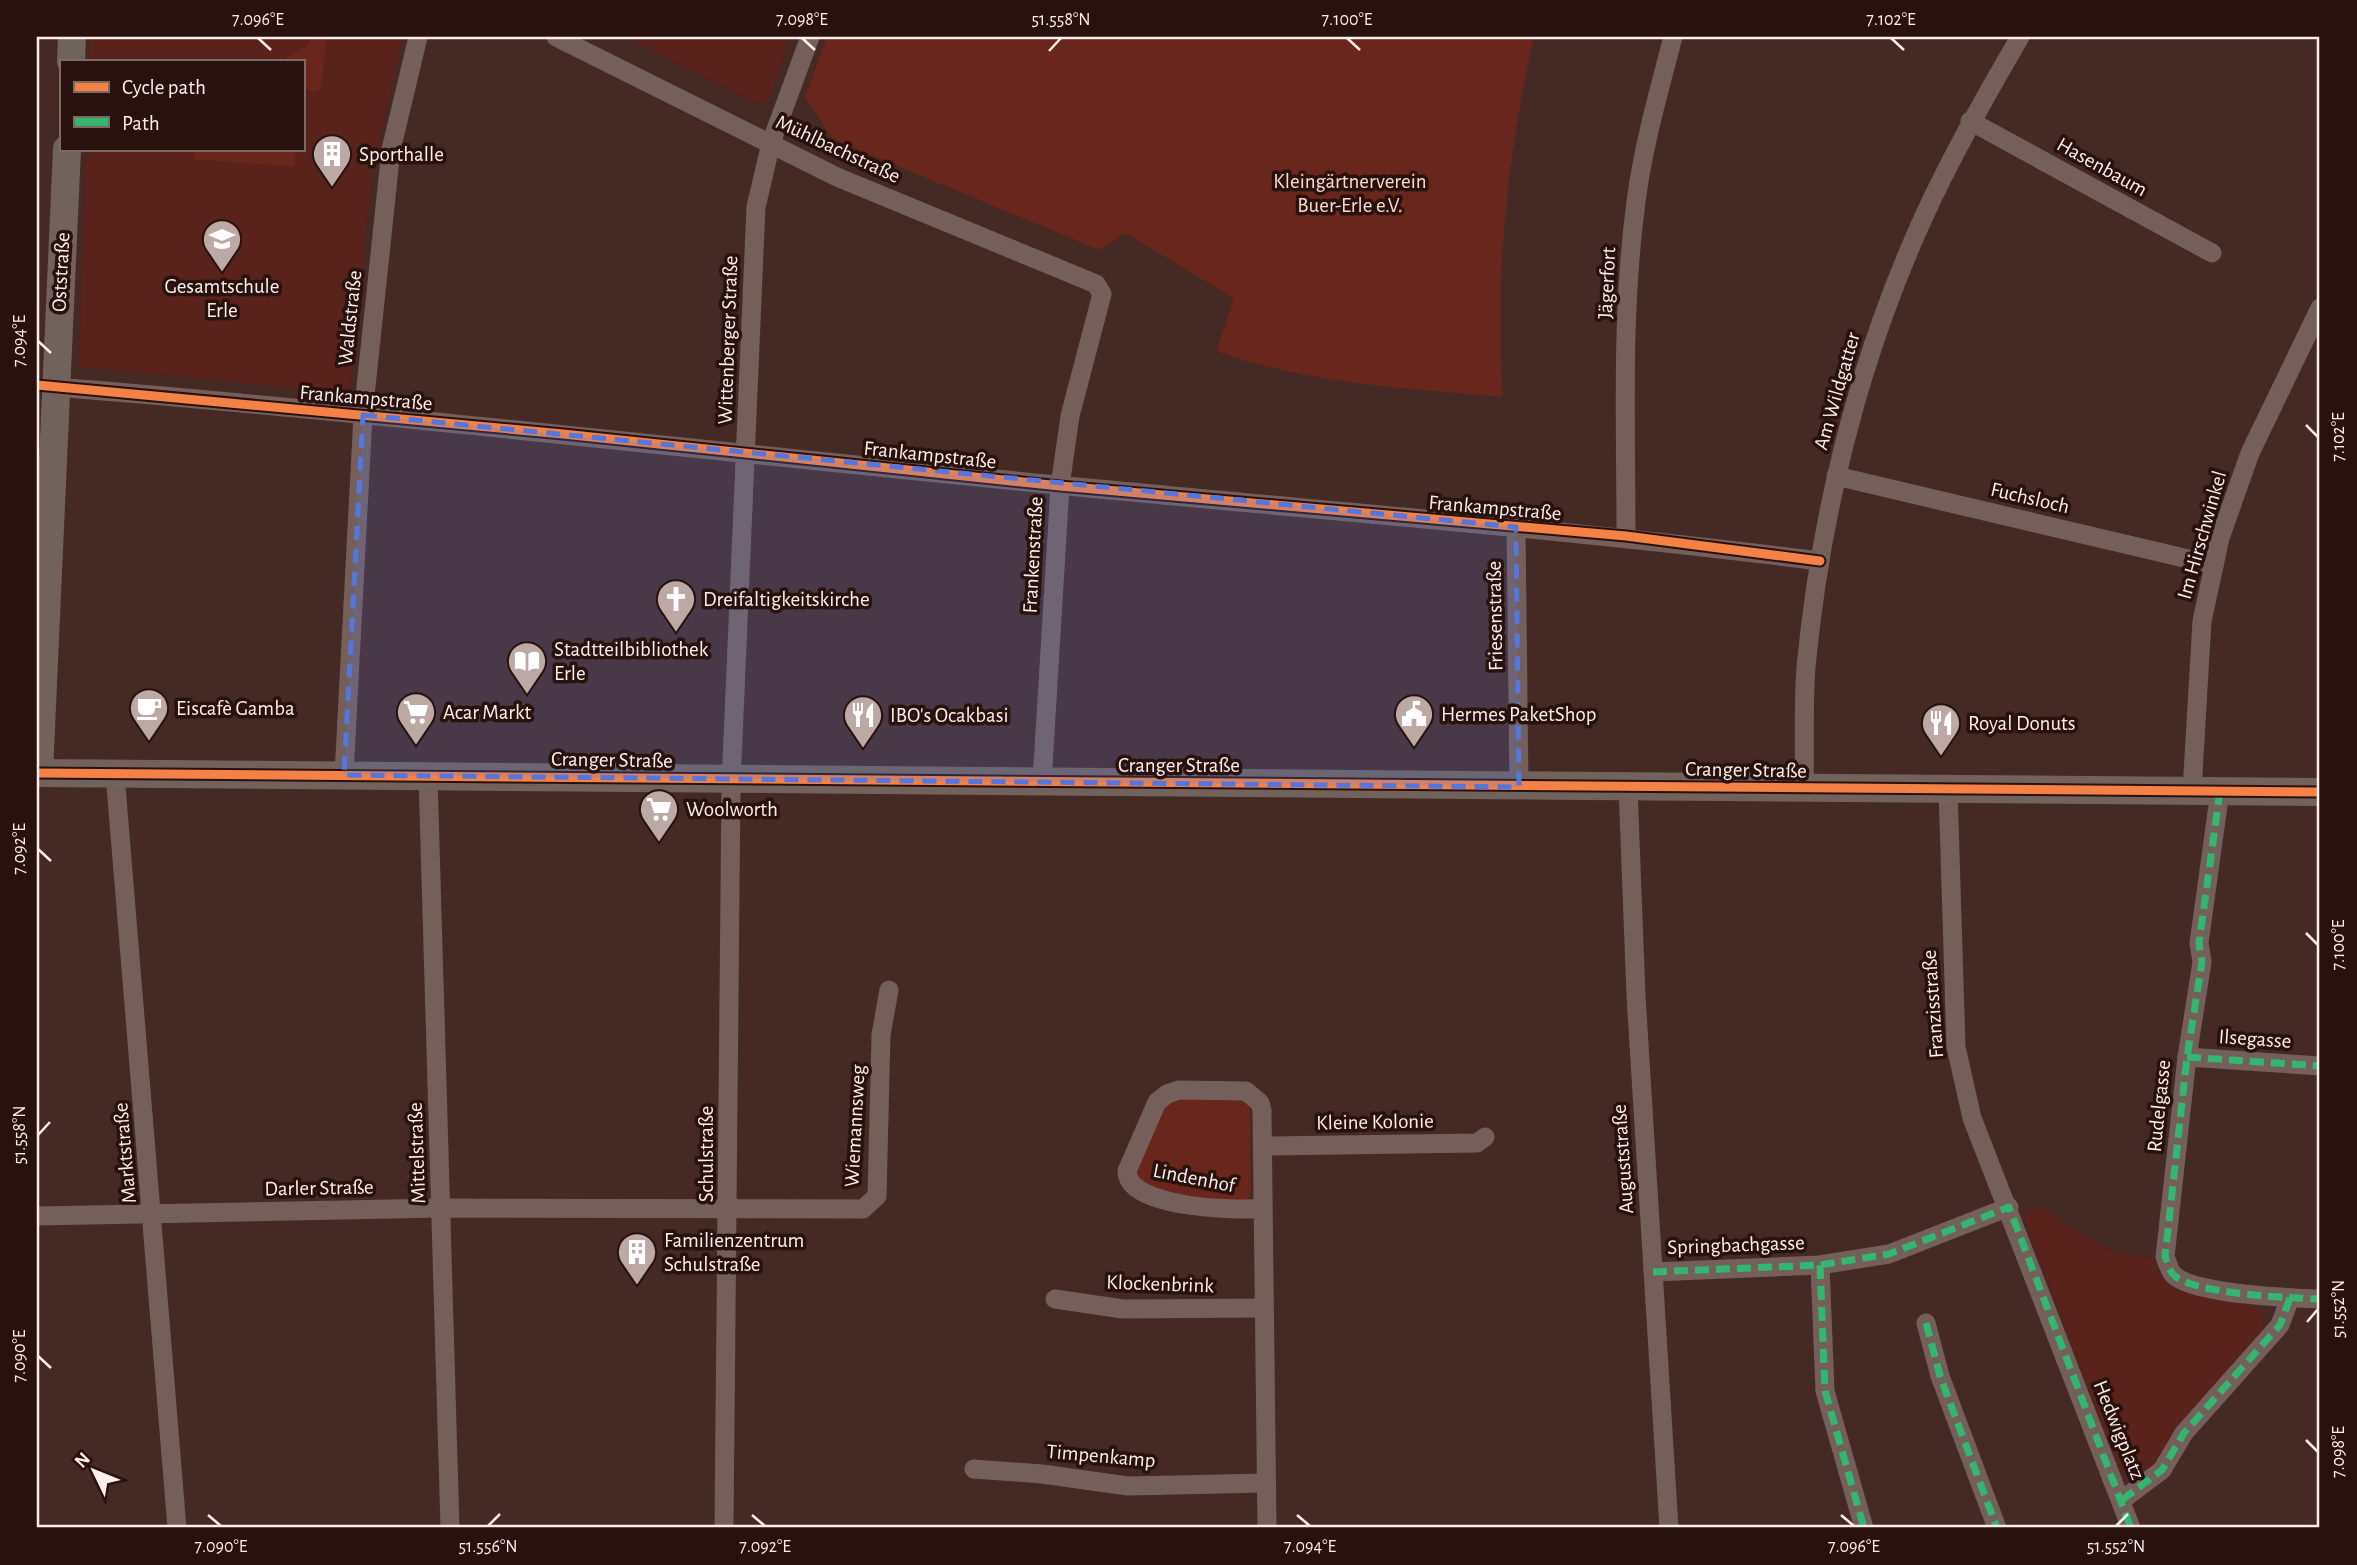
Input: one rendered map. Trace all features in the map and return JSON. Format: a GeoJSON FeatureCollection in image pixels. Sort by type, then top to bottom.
{"type":"FeatureCollection","features":[{"type":"Feature","properties":{"kind":"main road"},"geometry":{"type":"LineString","coordinates":[[71,60],[72,37]]}},
{"type":"Feature","properties":{"kind":"main road","name":"Oststraße"},"geometry":{"type":"LineString","coordinates":[[38,773],[46,386],[67,150]]}},
{"type":"Feature","properties":{"kind":"main road","name":"Cranger Straße"},"geometry":{"type":"LineString","coordinates":[[38,773],[1519,788],[2320,792]]}},
{"type":"Feature","properties":{"kind":"street","name":"Waldstraße"},"geometry":{"type":"LineString","coordinates":[[344,775],[363,415],[391,150],[418,37]]}},
{"type":"Feature","properties":{"kind":"street","name":"Mühlbachstraße"},"geometry":{"type":"LineString","coordinates":[[556,37],[837,177],[1096,284],[1102,294]]}},
{"type":"Feature","properties":{"kind":"street","name":"Wittenberger Straße"},"geometry":{"type":"LineString","coordinates":[[731,779],[756,207],[771,143],[810,37]]}},
{"type":"Feature","properties":{"kind":"street","name":"Jägerfort"},"geometry":{"type":"LineString","coordinates":[[1626,536],[1628,274],[1636,201],[1649,128],[1673,37]]}},
{"type":"Feature","properties":{"kind":"street","name":"Am Wildgatter"},"geometry":{"type":"LineString","coordinates":[[1804,788],[1806,668],[1820,561],[1836,476],[1875,338],[1924,215],[1970,121],[2020,37]]}},
{"type":"Feature","properties":{"kind":"street","name":"Hasenbaum"},"geometry":{"type":"LineString","coordinates":[[1970,121],[2212,253]]}},
{"type":"Feature","properties":{"kind":"street","name":"Frankenstraße"},"geometry":{"type":"LineString","coordinates":[[1042,782],[1060,486],[1070,416],[1102,294]]}},
{"type":"Feature","properties":{"kind":"street","name":"Im Hirschwinkel"},"geometry":{"type":"LineString","coordinates":[[2192,792],[2202,621],[2214,565],[2250,453],[2320,308]]}},
{"type":"Feature","properties":{"kind":"street","name":"Frankampstraße"},"geometry":{"type":"LineString","coordinates":[[46,386],[363,415],[1060,486],[1626,536],[1820,561]]}},
{"type":"Feature","properties":{"kind":"street","name":"Fuchsloch"},"geometry":{"type":"LineString","coordinates":[[1836,476],[2214,565]]}},
{"type":"Feature","properties":{"kind":"street","name":"Friesenstraße"},"geometry":{"type":"LineString","coordinates":[[1516,527],[1519,788]]}},
{"type":"Feature","properties":{"kind":"street","name":"Marktstraße"},"geometry":{"type":"LineString","coordinates":[[115,774],[177,1528]]}},
{"type":"Feature","properties":{"kind":"street","name":"Mittelstraße"},"geometry":{"type":"LineString","coordinates":[[428,776],[450,1528]]}},
{"type":"Feature","properties":{"kind":"street","name":"Schulstraße"},"geometry":{"type":"LineString","coordinates":[[724,1528],[731,779]]}},
{"type":"Feature","properties":{"kind":"street","name":"Auguststraße"},"geometry":{"type":"LineString","coordinates":[[1628,787],[1636,996],[1669,1528]]}},
{"type":"Feature","properties":{"kind":"street","name":"Franzisstraße"},"geometry":{"type":"LineString","coordinates":[[1948,789],[1956,1046],[1972,1118],[2009,1206]]}},
{"type":"Feature","properties":{"kind":"street","name":"Rudelgasse"},"geometry":{"type":"LineString","coordinates":[[2220,791],[2199,943],[2201,975],[2188,1058],[2165,1257],[2172,1275],[2190,1285],[2291,1298],[2320,1299]]}},
{"type":"Feature","properties":{"kind":"street","name":"Wiemannsweg"},"geometry":{"type":"LineString","coordinates":[[729,1210],[863,1209],[877,1196],[881,1035],[889,990]]}},
{"type":"Feature","properties":{"kind":"street","name":"Ilsegasse"},"geometry":{"type":"LineString","coordinates":[[2188,1058],[2320,1066]]}},
{"type":"Feature","properties":{"kind":"street","name":"Lindenhof"},"geometry":{"type":"LineString","coordinates":[[1263,1208],[1202,1207],[1148,1196],[1132,1187],[1127,1171],[1157,1102],[1179,1090],[1246,1091],[1260,1103],[1262,1110],[1267,1528]]}},
{"type":"Feature","properties":{"kind":"street","name":"Kleine Kolonie"},"geometry":{"type":"LineString","coordinates":[[1264,1146],[1477,1143],[1485,1137]]}},
{"type":"Feature","properties":{"kind":"street","name":"Springbachgasse"},"geometry":{"type":"LineString","coordinates":[[1653,1272],[1820,1265],[1889,1254],[2009,1206]]}},
{"type":"Feature","properties":{"kind":"street","name":"Hedwigplatz"},"geometry":{"type":"LineString","coordinates":[[2009,1206],[2122,1500],[2162,1470],[2184,1433],[2280,1325],[2291,1298]]}},
{"type":"Feature","properties":{"kind":"street","name":"Darler Straße"},"geometry":{"type":"LineString","coordinates":[[37,1216],[442,1208],[729,1210]]}},
{"type":"Feature","properties":{"kind":"street","name":"Springbachgasse"},"geometry":{"type":"LineString","coordinates":[[1820,1265],[1825,1391],[1864,1528]]}},
{"type":"Feature","properties":{"kind":"street","name":"Klockenbrink"},"geometry":{"type":"LineString","coordinates":[[1055,1299],[1123,1309],[1264,1308]]}},
{"type":"Feature","properties":{"kind":"street"},"geometry":{"type":"LineString","coordinates":[[1926,1323],[1940,1376],[1997,1528]]}},
{"type":"Feature","properties":{"kind":"street","name":"Timpenkamp"},"geometry":{"type":"LineString","coordinates":[[974,1469],[1042,1474],[1128,1486],[1266,1483]]}},
{"type":"Feature","properties":{"kind":"street"},"geometry":{"type":"LineString","coordinates":[[2122,1500],[2131,1528]]}},
{"type":"Feature","properties":{"kind":"highlighted area"},"geometry":{"type":"Polygon","coordinates":[[[363,415],[1516,527],[1519,787],[344,775],[363,415]]]}},
{"type":"Feature","properties":{"kind":"shaded area","name":"Gesamtschule Erle"},"geometry":{"type":"Polygon","coordinates":[[[89,37],[403,37],[372,178],[351,385],[344,393],[79,367],[86,150],[304,150],[304,60],[88,60],[89,37]]]}},
{"type":"Feature","properties":{"kind":"shaded area"},"geometry":{"type":"Polygon","coordinates":[[[626,37],[791,37],[771,96],[764,102],[755,103],[626,37]]]}},
{"type":"Feature","properties":{"kind":"shaded area"},"geometry":{"type":"Polygon","coordinates":[[[2044,1207],[2063,1223],[2112,1251],[2153,1258],[2161,1276],[2179,1291],[2254,1305],[2261,1311],[2264,1323],[2261,1330],[2184,1419],[2153,1465],[2134,1473],[2119,1470],[2023,1215],[2044,1207]]]}},
{"type":"Feature","properties":{"kind":"green space"},"geometry":{"type":"Polygon","coordinates":[[[313,37],[326,38],[321,88],[313,92],[304,88],[304,60],[282,60],[305,47],[313,37]]]}},
{"type":"Feature","properties":{"kind":"green space","name":"Kleingärtnerverein Buer-Erle e.V."},"geometry":{"type":"Polygon","coordinates":[[[827,37],[1534,37],[1517,127],[1505,216],[1501,305],[1503,397],[1322,378],[1286,371],[1216,351],[1234,298],[1125,233],[1099,250],[833,139],[805,97],[827,37]]]}},
{"type":"Feature","properties":{"kind":"green space"},"geometry":{"type":"Polygon","coordinates":[[[195,150],[217,153],[218,150],[296,150],[294,167],[193,159],[195,150]]]}},
{"type":"Feature","properties":{"kind":"green space"},"geometry":{"type":"Polygon","coordinates":[[[1175,1099],[1244,1100],[1250,1107],[1251,1192],[1247,1202],[1203,1199],[1141,1186],[1135,1174],[1166,1103],[1175,1099]]]}},
{"type":"Feature","properties":{"kind":"tram line"},"geometry":{"type":"LineString","coordinates":[[37,770],[2320,788]]}},
{"type":"Feature","properties":{"kind":"marked path"},"geometry":{"type":"LineString","coordinates":[[2220,791],[2199,943],[2202,962],[2187,1057],[2165,1257],[2175,1276],[2202,1287],[2244,1294],[2320,1299]]}},
{"type":"Feature","properties":{"kind":"marked path"},"geometry":{"type":"LineString","coordinates":[[2187,1057],[2320,1066]]}},
{"type":"Feature","properties":{"kind":"marked path"},"geometry":{"type":"LineString","coordinates":[[1653,1272],[1820,1265],[1889,1254],[2009,1207],[2131,1528]]}},
{"type":"Feature","properties":{"kind":"marked path"},"geometry":{"type":"LineString","coordinates":[[1820,1265],[1825,1391],[1864,1528]]}},
{"type":"Feature","properties":{"kind":"marked path"},"geometry":{"type":"LineString","coordinates":[[2122,1500],[2162,1470],[2184,1433],[2280,1325],[2290,1298]]}},
{"type":"Feature","properties":{"kind":"marked path"},"geometry":{"type":"LineString","coordinates":[[1926,1323],[1940,1376],[1997,1528]]}},
{"type":"Feature","properties":{"kind":"cycle path"},"geometry":{"type":"LineString","coordinates":[[37,385],[563,434],[1060,486],[1626,536],[1820,561]]}},
{"type":"Feature","properties":{"kind":"cycle path"},"geometry":{"type":"LineString","coordinates":[[37,773],[2320,792]]}},
{"type":"Feature","properties":{"kind":"place","name":"Sporthalle"},"geometry":{"type":"Point","coordinates":[332,188]}},
{"type":"Feature","properties":{"kind":"place","name":"Gesamtschule Erle"},"geometry":{"type":"Point","coordinates":[222,273]}},
{"type":"Feature","properties":{"kind":"place","name":"Dreifaltigkeitskirche"},"geometry":{"type":"Point","coordinates":[676,633]}},
{"type":"Feature","properties":{"kind":"place","name":"Stadtteilbibliothek Erle"},"geometry":{"type":"Point","coordinates":[527,695]}},
{"type":"Feature","properties":{"kind":"place","name":"Eiscafè Gamba"},"geometry":{"type":"Point","coordinates":[149,742]}},
{"type":"Feature","properties":{"kind":"place","name":"Acar Markt"},"geometry":{"type":"Point","coordinates":[416,746]}},
{"type":"Feature","properties":{"kind":"place","name":"Hermes PaketShop"},"geometry":{"type":"Point","coordinates":[1414,748]}},
{"type":"Feature","properties":{"kind":"place","name":"IBO's Ocakbasi"},"geometry":{"type":"Point","coordinates":[863,749]}},
{"type":"Feature","properties":{"kind":"place","name":"Royal Donuts"},"geometry":{"type":"Point","coordinates":[1941,757]}},
{"type":"Feature","properties":{"kind":"place","name":"Woolworth"},"geometry":{"type":"Point","coordinates":[659,843]}},
{"type":"Feature","properties":{"kind":"place","name":"Familienzentrum Schulstraße"},"geometry":{"type":"Point","coordinates":[637,1286]}}]}
